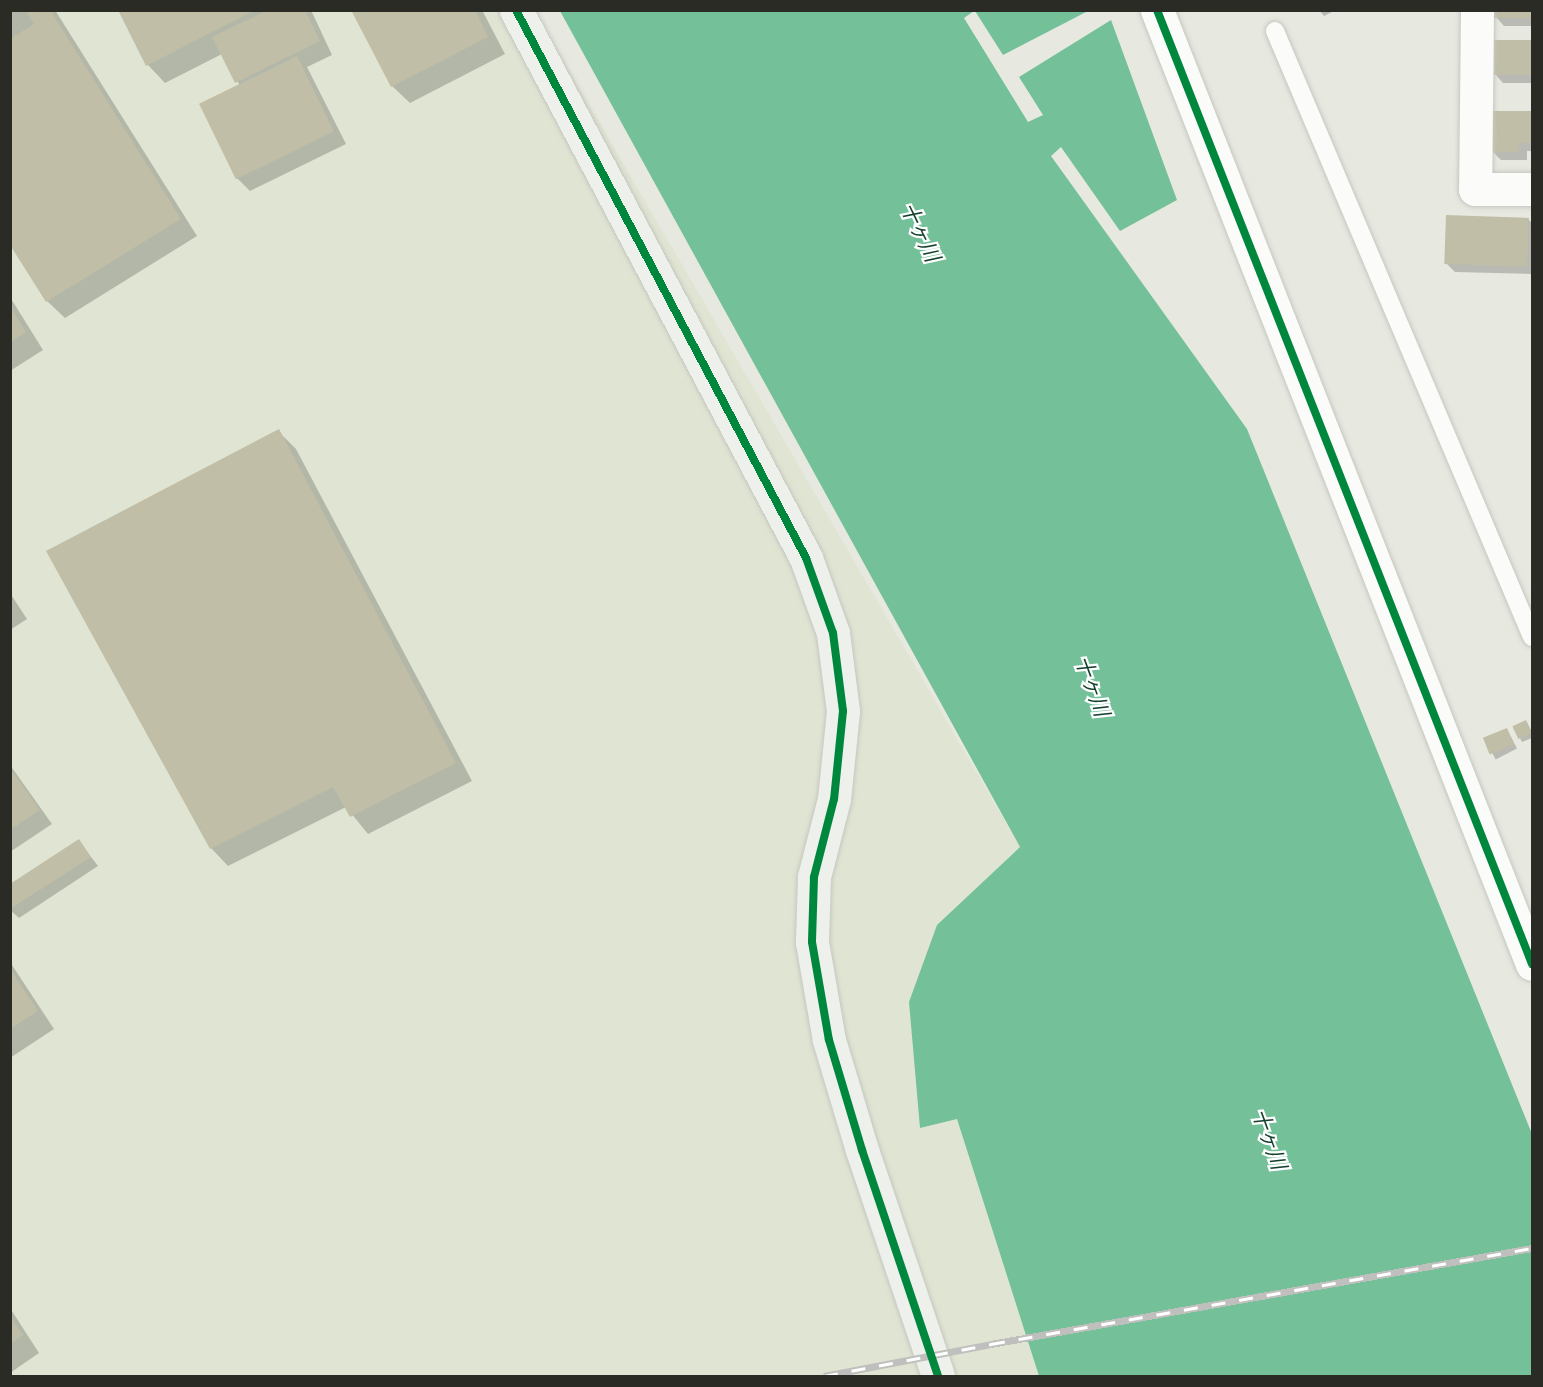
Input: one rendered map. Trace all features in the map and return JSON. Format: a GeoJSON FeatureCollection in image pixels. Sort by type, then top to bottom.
{"type":"FeatureCollection","features":[{"type":"Feature","properties":{"kind":"street"},"geometry":{"type":"LineString","coordinates":[[516,10],[806,558],[833,633],[843,711],[834,799],[814,877],[812,942],[829,1040],[934,1373]]}},
{"type":"Feature","properties":{"kind":"street"},"geometry":{"type":"LineString","coordinates":[[1157,10],[1533,964]]}},
{"type":"Feature","properties":{"kind":"street"},"geometry":{"type":"LineString","coordinates":[[1477,10],[1475,189],[1533,189]]}},
{"type":"Feature","properties":{"kind":"lane"},"geometry":{"type":"LineString","coordinates":[[1275,32],[1533,638]]}},
{"type":"Feature","properties":{"kind":"shaded area"},"geometry":{"type":"Polygon","coordinates":[[[10,11],[535,11],[1020,847],[937,925],[920,1128],[957,1119],[1039,1376],[11,1376],[10,11]]]}},
{"type":"Feature","properties":{"kind":"water","name":"十ヶ川"},"geometry":{"type":"Polygon","coordinates":[[[560,11],[974,11],[964,18],[1028,122],[1043,115],[1019,77],[1111,20],[1177,200],[1120,231],[1061,147],[1051,156],[1247,429],[1532,1134],[1532,1376],[1039,1376],[957,1119],[920,1128],[909,1002],[937,925],[1020,847],[560,11]]]}},
{"type":"Feature","properties":{"kind":"water"},"geometry":{"type":"Polygon","coordinates":[[[975,11],[1088,11],[1003,55],[975,11]]]}},
{"type":"Feature","properties":{"kind":"building"},"geometry":{"type":"Polygon","coordinates":[[[25,10],[50,10],[181,219],[46,302],[10,245],[10,39],[34,24],[25,10]]]}},
{"type":"Feature","properties":{"kind":"building"},"geometry":{"type":"Polygon","coordinates":[[[118,10],[255,10],[146,66],[118,10]]]}},
{"type":"Feature","properties":{"kind":"building"},"geometry":{"type":"Polygon","coordinates":[[[268,10],[305,10],[320,41],[235,83],[212,37],[268,10]]]}},
{"type":"Feature","properties":{"kind":"building"},"geometry":{"type":"Polygon","coordinates":[[[351,10],[475,10],[488,37],[391,87],[351,10]]]}},
{"type":"Feature","properties":{"kind":"building"},"geometry":{"type":"Polygon","coordinates":[[[1494,10],[1532,10],[1532,18],[1494,18],[1494,10]]]}},
{"type":"Feature","properties":{"kind":"building"},"geometry":{"type":"Polygon","coordinates":[[[1494,40],[1532,40],[1532,75],[1494,75],[1494,40]]]}},
{"type":"Feature","properties":{"kind":"building"},"geometry":{"type":"Polygon","coordinates":[[[297,56],[334,131],[236,179],[199,104],[297,56]]]}},
{"type":"Feature","properties":{"kind":"building"},"geometry":{"type":"Polygon","coordinates":[[[1491,111],[1532,111],[1532,143],[1519,143],[1518,152],[1490,152],[1491,111]]]}},
{"type":"Feature","properties":{"kind":"building"},"geometry":{"type":"Polygon","coordinates":[[[1446,215],[1529,218],[1527,267],[1444,264],[1446,215]]]}},
{"type":"Feature","properties":{"kind":"building"},"geometry":{"type":"Polygon","coordinates":[[[10,306],[26,332],[10,343],[10,306]]]}},
{"type":"Feature","properties":{"kind":"building"},"geometry":{"type":"Polygon","coordinates":[[[279,429],[456,763],[350,817],[333,787],[210,849],[46,551],[279,429]]]}},
{"type":"Feature","properties":{"kind":"building"},"geometry":{"type":"Polygon","coordinates":[[[1526,720],[1532,733],[1518,739],[1512,726],[1526,720]]]}},
{"type":"Feature","properties":{"kind":"building"},"geometry":{"type":"Polygon","coordinates":[[[1507,728],[1514,745],[1490,754],[1483,738],[1507,728]]]}},
{"type":"Feature","properties":{"kind":"building"},"geometry":{"type":"Polygon","coordinates":[[[10,768],[40,810],[10,830],[10,768]]]}},
{"type":"Feature","properties":{"kind":"building"},"geometry":{"type":"Polygon","coordinates":[[[79,839],[91,857],[10,909],[10,884],[79,839]]]}},
{"type":"Feature","properties":{"kind":"building"},"geometry":{"type":"Polygon","coordinates":[[[10,969],[38,1011],[10,1029],[10,969]]]}},
{"type":"Feature","properties":{"kind":"building"},"geometry":{"type":"Polygon","coordinates":[[[10,1316],[23,1335],[10,1344],[10,1316]]]}},
{"type":"Feature","properties":{"kind":"railway"},"geometry":{"type":"LineString","coordinates":[[824,1376],[1532,1248]]}},
{"type":"Feature","properties":{"kind":"cycle path"},"geometry":{"type":"LineString","coordinates":[[516,10],[806,558],[833,633],[843,711],[834,799],[814,877],[812,942],[829,1040],[862,1150],[938,1376]]}},
{"type":"Feature","properties":{"kind":"cycle path"},"geometry":{"type":"LineString","coordinates":[[1157,10],[1532,964]]}}]}
